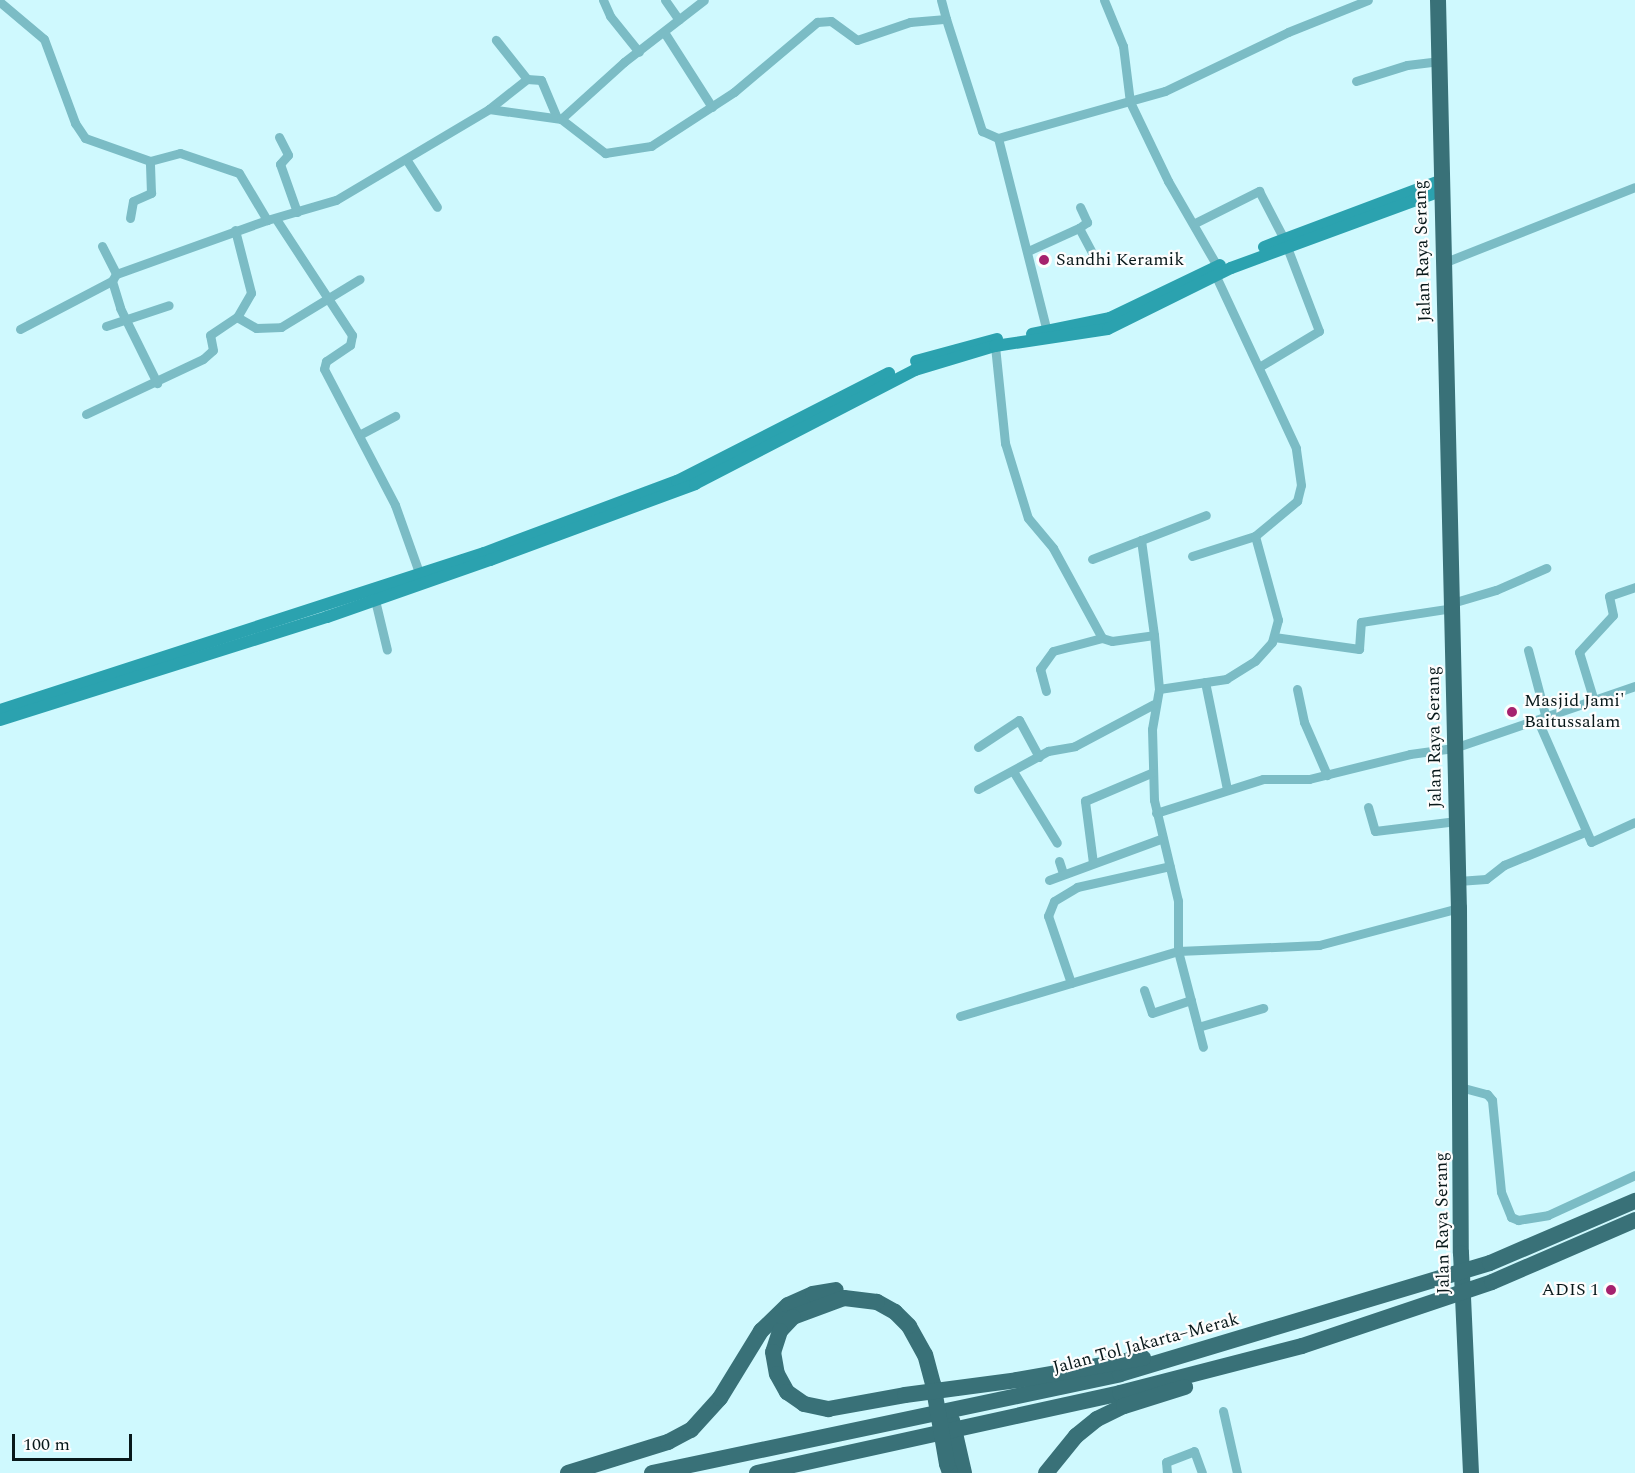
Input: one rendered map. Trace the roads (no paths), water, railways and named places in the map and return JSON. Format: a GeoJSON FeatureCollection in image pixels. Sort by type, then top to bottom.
{"type":"FeatureCollection","features":[{"type":"Feature","properties":{"kind":"highway","name":"Jalan Raya Serang"},"geometry":{"type":"LineString","coordinates":[[1438,0],[1440,185],[1459,908],[1461,1253],[1471,1473]]}},
{"type":"Feature","properties":{"kind":"highway","name":"Jalan Tol Jakarta–Merak"},"geometry":{"type":"LineString","coordinates":[[652,1473],[1120,1374],[1213,1348],[1490,1263],[1635,1201]]}},
{"type":"Feature","properties":{"kind":"highway","name":"Jalan Tol Jakarta–Merak"},"geometry":{"type":"LineString","coordinates":[[757,1473],[1119,1392],[1302,1346],[1492,1282],[1635,1220]]}},
{"type":"Feature","properties":{"kind":"highway"},"geometry":{"type":"LineString","coordinates":[[567,1473],[668,1442],[691,1430],[720,1398],[761,1331],[788,1305],[813,1294],[848,1288],[882,1295],[901,1306],[923,1332],[939,1384],[955,1468]]}},
{"type":"Feature","properties":{"kind":"highway"},"geometry":{"type":"LineString","coordinates":[[939,1384],[909,1326],[877,1302],[844,1298],[819,1304],[793,1317],[780,1331],[773,1352],[777,1374],[788,1392],[804,1404],[828,1409],[1213,1348]]}},
{"type":"Feature","properties":{"kind":"highway"},"geometry":{"type":"LineString","coordinates":[[1046,1473],[1076,1436],[1109,1412],[1268,1361],[1302,1346]]}},
{"type":"Feature","properties":{"kind":"street"},"geometry":{"type":"LineString","coordinates":[[603,0],[610,16],[639,52]]}},
{"type":"Feature","properties":{"kind":"street"},"geometry":{"type":"LineString","coordinates":[[665,0],[679,20]]}},
{"type":"Feature","properties":{"kind":"street"},"geometry":{"type":"LineString","coordinates":[[559,118],[704,0]]}},
{"type":"Feature","properties":{"kind":"street"},"geometry":{"type":"LineString","coordinates":[[942,0],[982,131],[998,138],[1165,91],[1281,35],[1368,0]]}},
{"type":"Feature","properties":{"kind":"street"},"geometry":{"type":"LineString","coordinates":[[1104,0],[1123,46],[1130,102],[1168,181],[1195,223],[1296,448],[1301,485],[1297,501],[1255,536],[1192,556]]}},
{"type":"Feature","properties":{"kind":"street"},"geometry":{"type":"LineString","coordinates":[[0,2],[44,39],[80,133],[150,161],[180,153],[240,173],[331,299],[352,340],[326,361],[324,369],[395,505],[421,578]]}},
{"type":"Feature","properties":{"kind":"street"},"geometry":{"type":"LineString","coordinates":[[489,110],[559,118],[608,153],[657,144],[712,107],[822,20],[831,21],[857,40],[910,22],[946,19]]}},
{"type":"Feature","properties":{"kind":"street"},"geometry":{"type":"LineString","coordinates":[[664,32],[712,107]]}},
{"type":"Feature","properties":{"kind":"street"},"geometry":{"type":"LineString","coordinates":[[496,40],[527,79]]}},
{"type":"Feature","properties":{"kind":"street"},"geometry":{"type":"LineString","coordinates":[[1356,81],[1407,65],[1438,61]]}},
{"type":"Feature","properties":{"kind":"street"},"geometry":{"type":"LineString","coordinates":[[20,329],[114,277],[235,230],[336,200],[489,110],[527,79],[541,80],[559,118]]}},
{"type":"Feature","properties":{"kind":"street"},"geometry":{"type":"LineString","coordinates":[[279,137],[288,155],[280,164],[297,212]]}},
{"type":"Feature","properties":{"kind":"street"},"geometry":{"type":"LineString","coordinates":[[998,138],[1048,337]]}},
{"type":"Feature","properties":{"kind":"street"},"geometry":{"type":"LineString","coordinates":[[406,159],[437,207]]}},
{"type":"Feature","properties":{"kind":"street"},"geometry":{"type":"LineString","coordinates":[[130,219],[133,201],[151,193],[150,161]]}},
{"type":"Feature","properties":{"kind":"street"},"geometry":{"type":"LineString","coordinates":[[0,710],[421,578],[695,484],[900,377],[994,346],[1048,337],[1123,316],[1215,270],[1440,185]]}},
{"type":"Feature","properties":{"kind":"street"},"geometry":{"type":"LineString","coordinates":[[1443,263],[1635,187]]}},
{"type":"Feature","properties":{"kind":"street"},"geometry":{"type":"LineString","coordinates":[[1195,223],[1259,191],[1285,243],[1319,331],[1259,367]]}},
{"type":"Feature","properties":{"kind":"street"},"geometry":{"type":"LineString","coordinates":[[1028,251],[1079,228],[1087,222],[1080,207]]}},
{"type":"Feature","properties":{"kind":"street"},"geometry":{"type":"LineString","coordinates":[[1079,228],[1093,254]]}},
{"type":"Feature","properties":{"kind":"street"},"geometry":{"type":"LineString","coordinates":[[86,414],[157,383],[210,353],[214,347],[210,335],[237,317],[251,293],[235,230]]}},
{"type":"Feature","properties":{"kind":"street"},"geometry":{"type":"LineString","coordinates":[[102,246],[114,277],[124,317],[157,383]]}},
{"type":"Feature","properties":{"kind":"street"},"geometry":{"type":"LineString","coordinates":[[237,317],[256,328],[281,327],[331,299],[360,279]]}},
{"type":"Feature","properties":{"kind":"street"},"geometry":{"type":"LineString","coordinates":[[106,326],[124,317],[169,305]]}},
{"type":"Feature","properties":{"kind":"street"},"geometry":{"type":"LineString","coordinates":[[0,720],[375,600],[421,578],[690,476],[910,363],[972,343],[1048,337]]}},
{"type":"Feature","properties":{"kind":"street"},"geometry":{"type":"LineString","coordinates":[[994,346],[1005,443],[1020,500],[1028,518],[1053,548],[1102,638]]}},
{"type":"Feature","properties":{"kind":"street"},"geometry":{"type":"LineString","coordinates":[[359,435],[395,416]]}},
{"type":"Feature","properties":{"kind":"street"},"geometry":{"type":"LineString","coordinates":[[1092,559],[1206,514]]}},
{"type":"Feature","properties":{"kind":"street"},"geometry":{"type":"LineString","coordinates":[[1159,689],[1205,682],[1240,671],[1264,651],[1274,637],[1278,620],[1255,536]]}},
{"type":"Feature","properties":{"kind":"street"},"geometry":{"type":"LineString","coordinates":[[1141,540],[1159,689],[1154,704],[1151,773],[1156,813],[1178,901],[1178,951],[1203,1047]]}},
{"type":"Feature","properties":{"kind":"street"},"geometry":{"type":"LineString","coordinates":[[1274,637],[1359,649],[1361,622],[1452,605],[1496,590],[1546,568]]}},
{"type":"Feature","properties":{"kind":"street"},"geometry":{"type":"LineString","coordinates":[[1594,701],[1579,652],[1613,615],[1609,596],[1635,587]]}},
{"type":"Feature","properties":{"kind":"street"},"geometry":{"type":"LineString","coordinates":[[375,600],[387,650]]}},
{"type":"Feature","properties":{"kind":"street"},"geometry":{"type":"LineString","coordinates":[[1046,691],[1040,669],[1053,651],[1102,638],[1112,641],[1154,635]]}},
{"type":"Feature","properties":{"kind":"street"},"geometry":{"type":"LineString","coordinates":[[1528,650],[1542,719],[1585,832],[1594,843],[1635,822]]}},
{"type":"Feature","properties":{"kind":"street"},"geometry":{"type":"LineString","coordinates":[[1205,682],[1227,789]]}},
{"type":"Feature","properties":{"kind":"street"},"geometry":{"type":"LineString","coordinates":[[1156,813],[1227,789],[1269,778],[1297,780],[1327,775],[1410,754],[1454,748],[1635,686]]}},
{"type":"Feature","properties":{"kind":"street"},"geometry":{"type":"LineString","coordinates":[[1297,689],[1304,722],[1327,775]]}},
{"type":"Feature","properties":{"kind":"street"},"geometry":{"type":"LineString","coordinates":[[978,789],[1039,757],[1075,746],[1154,704]]}},
{"type":"Feature","properties":{"kind":"street"},"geometry":{"type":"LineString","coordinates":[[978,747],[1019,720],[1039,757]]}},
{"type":"Feature","properties":{"kind":"street"},"geometry":{"type":"LineString","coordinates":[[1013,771],[1058,843]]}},
{"type":"Feature","properties":{"kind":"street"},"geometry":{"type":"LineString","coordinates":[[1093,863],[1085,801],[1151,773]]}},
{"type":"Feature","properties":{"kind":"street"},"geometry":{"type":"LineString","coordinates":[[1368,807],[1375,831],[1456,821]]}},
{"type":"Feature","properties":{"kind":"street"},"geometry":{"type":"LineString","coordinates":[[1458,881],[1486,879],[1504,865],[1585,832]]}},
{"type":"Feature","properties":{"kind":"street"},"geometry":{"type":"LineString","coordinates":[[1049,880],[1163,838]]}},
{"type":"Feature","properties":{"kind":"street"},"geometry":{"type":"LineString","coordinates":[[1059,861],[1063,873]]}},
{"type":"Feature","properties":{"kind":"street"},"geometry":{"type":"LineString","coordinates":[[1071,983],[1048,916],[1054,901],[1077,887],[1170,866]]}},
{"type":"Feature","properties":{"kind":"street"},"geometry":{"type":"LineString","coordinates":[[960,1016],[1178,951],[1319,945],[1459,908]]}},
{"type":"Feature","properties":{"kind":"street"},"geometry":{"type":"LineString","coordinates":[[1144,990],[1152,1013],[1191,1000]]}},
{"type":"Feature","properties":{"kind":"street"},"geometry":{"type":"LineString","coordinates":[[1198,1027],[1263,1008]]}},
{"type":"Feature","properties":{"kind":"street"},"geometry":{"type":"LineString","coordinates":[[1460,1087],[1487,1094],[1492,1100],[1501,1192],[1511,1217],[1518,1220],[1548,1215],[1635,1175]]}},
{"type":"Feature","properties":{"kind":"street"},"geometry":{"type":"LineString","coordinates":[[1223,1411],[1237,1473]]}},
{"type":"Feature","properties":{"kind":"street"},"geometry":{"type":"LineString","coordinates":[[1167,1473],[1166,1461],[1194,1451],[1202,1473]]}},
{"type":"Feature","properties":{"kind":"place","name":"Sandhi Keramik"},"geometry":{"type":"Point","coordinates":[1044,260]}},
{"type":"Feature","properties":{"kind":"place","name":"Masjid Jami' Baitussalam"},"geometry":{"type":"Point","coordinates":[1512,712]}},
{"type":"Feature","properties":{"kind":"place","name":"ADIS 1"},"geometry":{"type":"Point","coordinates":[1611,1290]}}]}
